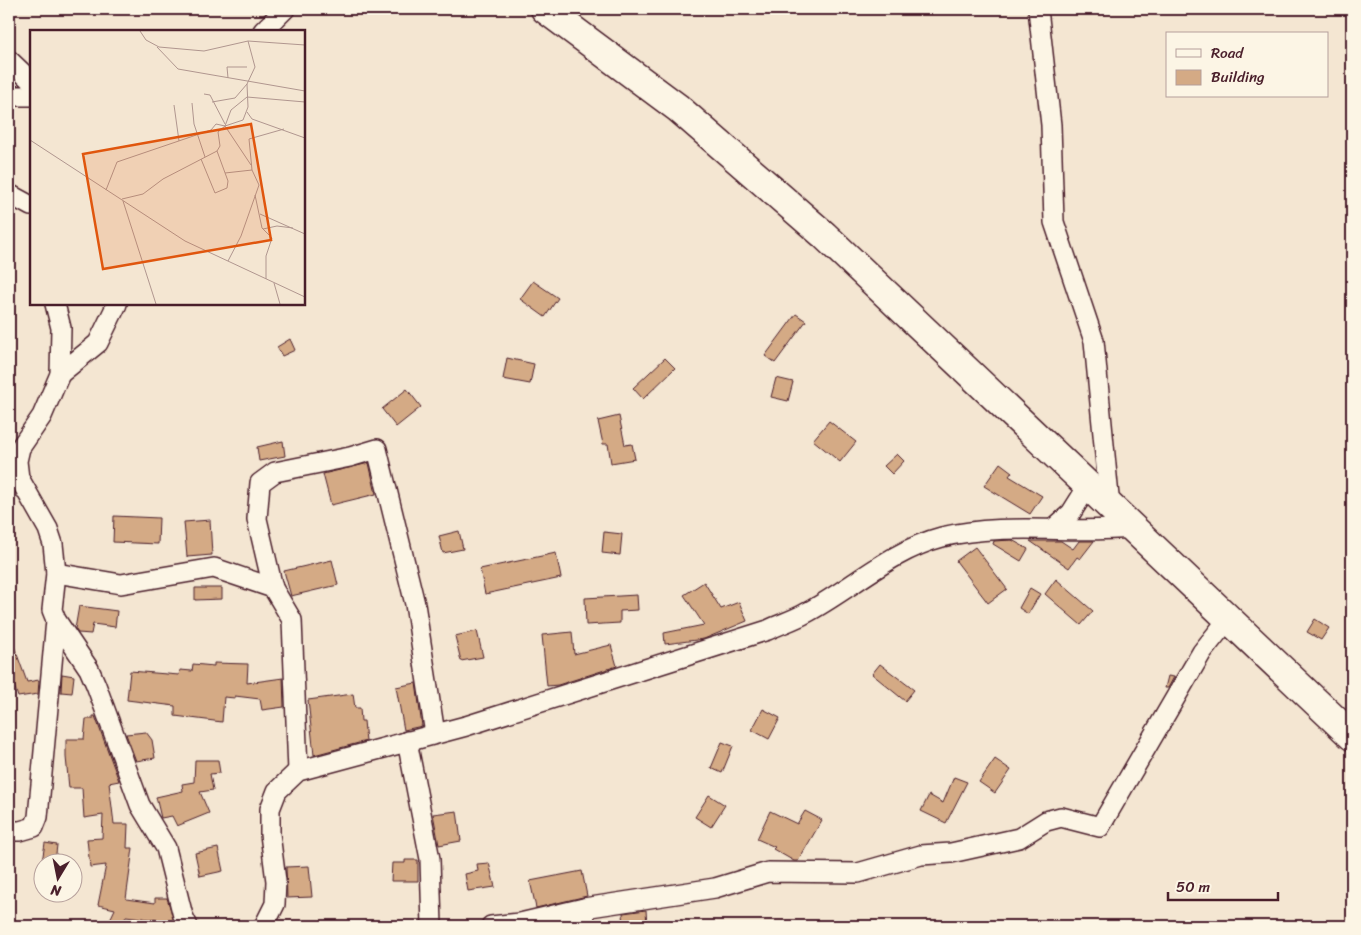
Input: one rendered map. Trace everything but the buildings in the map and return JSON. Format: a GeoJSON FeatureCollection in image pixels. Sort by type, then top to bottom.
{"type":"FeatureCollection","features":[{"type":"Feature","properties":{"kind":"highway"},"geometry":{"type":"LineString","coordinates":[[544,9],[678,108],[824,235],[1352,736]]}},
{"type":"Feature","properties":{"kind":"street"},"geometry":{"type":"LineString","coordinates":[[264,30],[284,9]]}},
{"type":"Feature","properties":{"kind":"street"},"geometry":{"type":"LineString","coordinates":[[1038,9],[1051,125],[1054,222],[1094,341],[1110,507]]}},
{"type":"Feature","properties":{"kind":"street"},"geometry":{"type":"LineString","coordinates":[[9,60],[30,80]]}},
{"type":"Feature","properties":{"kind":"street"},"geometry":{"type":"LineString","coordinates":[[9,96],[30,96]]}},
{"type":"Feature","properties":{"kind":"street"},"geometry":{"type":"LineString","coordinates":[[9,194],[30,205]]}},
{"type":"Feature","properties":{"kind":"street"},"geometry":{"type":"LineString","coordinates":[[55,305],[61,328],[60,374],[42,416],[20,448],[17,461],[23,486],[48,529],[53,544],[56,574],[52,610],[56,620],[89,668],[96,684],[140,805],[166,848],[183,916],[188,926]]}},
{"type":"Feature","properties":{"kind":"street"},"geometry":{"type":"LineString","coordinates":[[60,374],[98,344],[117,305]]}},
{"type":"Feature","properties":{"kind":"street"},"geometry":{"type":"LineString","coordinates":[[298,771],[292,620],[272,588],[257,519],[260,483],[275,472],[350,457],[377,449],[415,604],[435,734]]}},
{"type":"Feature","properties":{"kind":"street"},"geometry":{"type":"LineString","coordinates":[[1054,528],[1071,513],[1088,486]]}},
{"type":"Feature","properties":{"kind":"street"},"geometry":{"type":"LineString","coordinates":[[264,926],[275,904],[276,881],[270,834],[270,809],[277,791],[298,771],[435,734],[768,630],[805,614],[907,550],[942,537],[988,530],[1054,528],[1097,531],[1132,528]]}},
{"type":"Feature","properties":{"kind":"street"},"geometry":{"type":"LineString","coordinates":[[56,574],[121,584],[214,568],[272,588]]}},
{"type":"Feature","properties":{"kind":"street"},"geometry":{"type":"LineString","coordinates":[[491,926],[584,917],[715,888],[768,872],[858,873],[921,855],[951,853],[1019,838],[1046,821],[1061,816],[1100,827],[1202,652],[1228,618]]}},
{"type":"Feature","properties":{"kind":"street"},"geometry":{"type":"LineString","coordinates":[[9,831],[20,831],[34,827],[38,816],[56,620]]}},
{"type":"Feature","properties":{"kind":"street"},"geometry":{"type":"LineString","coordinates":[[407,741],[430,859],[432,926]]}}]}
